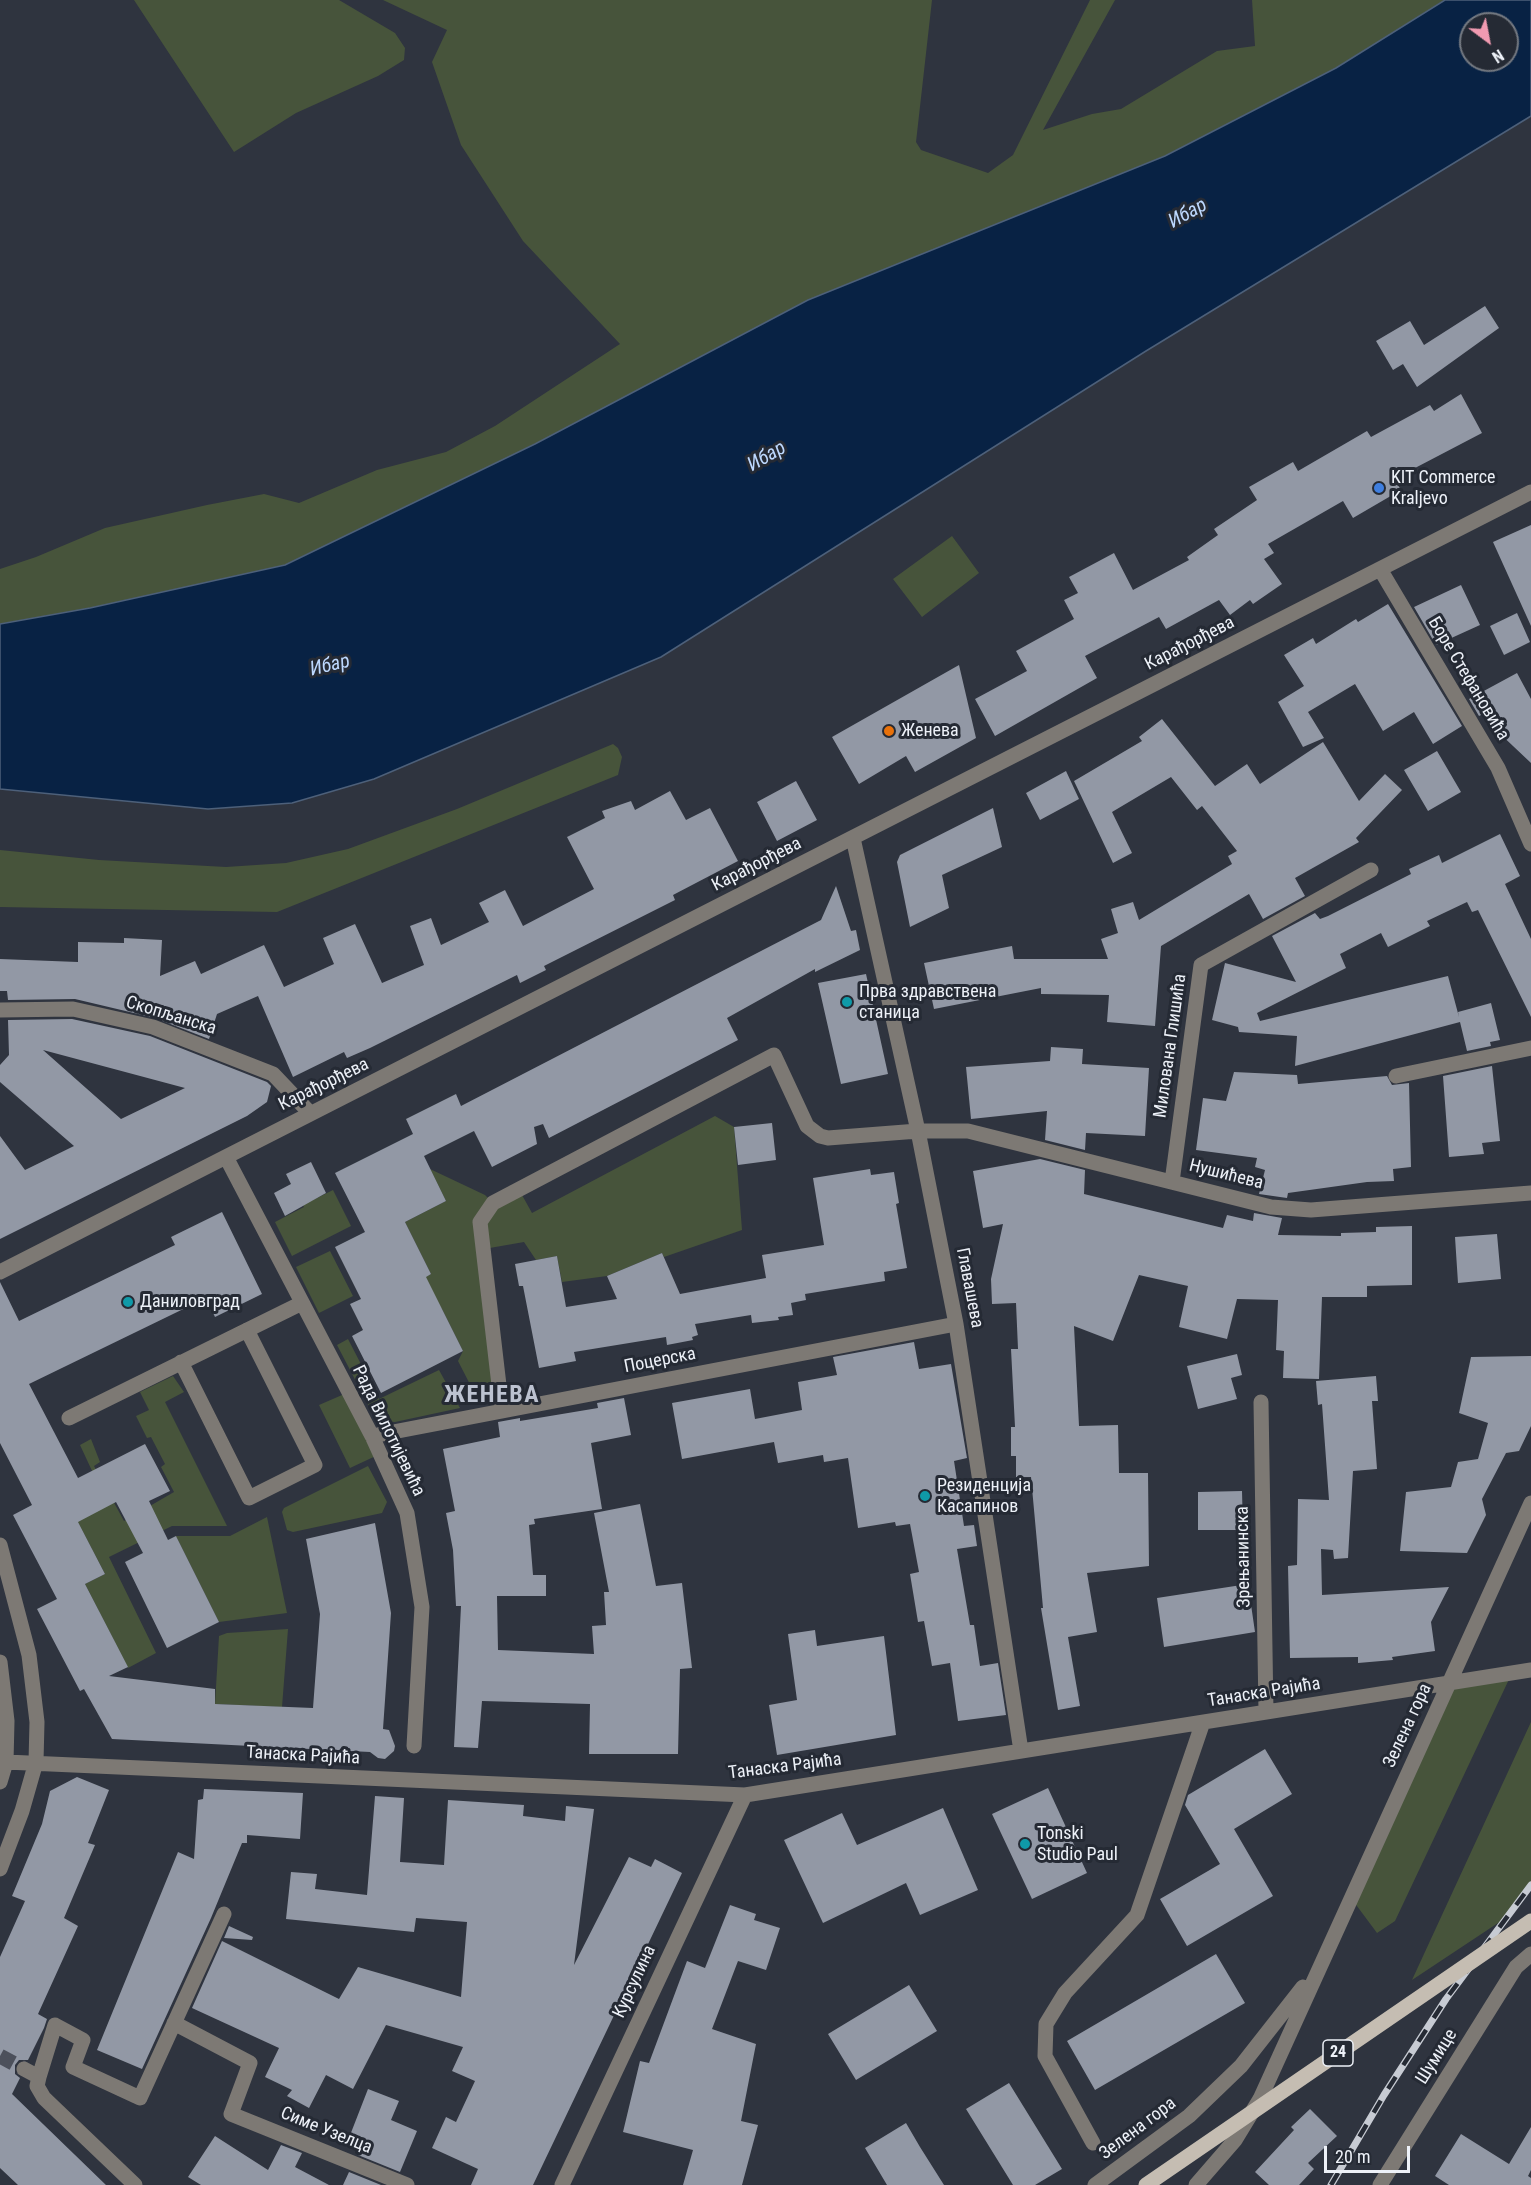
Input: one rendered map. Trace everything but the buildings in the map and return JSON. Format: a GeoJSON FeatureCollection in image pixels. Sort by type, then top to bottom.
{"type":"FeatureCollection","features":[{"type":"Feature","properties":{"kind":"main road","name":"24"},"geometry":{"type":"LineString","coordinates":[[1146,2185],[1531,1920]]}},
{"type":"Feature","properties":{"kind":"street","name":"Карађорђева"},"geometry":{"type":"LineString","coordinates":[[0,1272],[1531,492]]}},
{"type":"Feature","properties":{"kind":"street","name":"Боре Стефановића"},"geometry":{"type":"LineString","coordinates":[[1380,569],[1498,768],[1529,834]]}},
{"type":"Feature","properties":{"kind":"street","name":"Главашева"},"geometry":{"type":"LineString","coordinates":[[853,838],[918,1131],[956,1324],[1021,1751]]}},
{"type":"Feature","properties":{"kind":"street","name":"Милована Глишића"},"geometry":{"type":"LineString","coordinates":[[1172,1182],[1201,965],[1371,870]]}},
{"type":"Feature","properties":{"kind":"street","name":"Скопљанска"},"geometry":{"type":"LineString","coordinates":[[0,1010],[73,1009],[153,1027],[213,1048],[273,1074],[310,1113]]}},
{"type":"Feature","properties":{"kind":"street"},"geometry":{"type":"LineString","coordinates":[[1396,1076],[1531,1048]]}},
{"type":"Feature","properties":{"kind":"street","name":"Нушићева"},"geometry":{"type":"LineString","coordinates":[[502,1411],[480,1222],[493,1203],[774,1055],[807,1126],[820,1136],[828,1138],[918,1131],[968,1131],[1271,1207],[1311,1210],[1531,1193]]}},
{"type":"Feature","properties":{"kind":"street","name":"Рада Вилотијевића"},"geometry":{"type":"LineString","coordinates":[[226,1157],[372,1436],[407,1513],[422,1607],[414,1746]]}},
{"type":"Feature","properties":{"kind":"street"},"geometry":{"type":"LineString","coordinates":[[69,1418],[302,1303]]}},
{"type":"Feature","properties":{"kind":"street","name":"Поцерска"},"geometry":{"type":"LineString","coordinates":[[372,1436],[956,1324]]}},
{"type":"Feature","properties":{"kind":"street"},"geometry":{"type":"LineString","coordinates":[[182,1362],[249,1498],[315,1465],[247,1330]]}},
{"type":"Feature","properties":{"kind":"street","name":"Зрењанинска"},"geometry":{"type":"LineString","coordinates":[[1261,1402],[1266,1712]]}},
{"type":"Feature","properties":{"kind":"street","name":"Зелена гора"},"geometry":{"type":"LineString","coordinates":[[1196,2185],[1235,2140],[1260,2099],[1531,1503]]}},
{"type":"Feature","properties":{"kind":"street"},"geometry":{"type":"LineString","coordinates":[[0,1545],[29,1654],[37,1722],[36,1762],[22,1811],[0,1869]]}},
{"type":"Feature","properties":{"kind":"street"},"geometry":{"type":"LineString","coordinates":[[0,1662],[7,1720],[6,1762],[0,1782]]}},
{"type":"Feature","properties":{"kind":"street","name":"Танаска Рајића"},"geometry":{"type":"LineString","coordinates":[[6,1762],[745,1795],[1531,1670]]}},
{"type":"Feature","properties":{"kind":"street"},"geometry":{"type":"LineString","coordinates":[[1094,2143],[1046,2056],[1046,2024],[1065,1993],[1137,1915],[1203,1722]]}},
{"type":"Feature","properties":{"kind":"street","name":"Курсулина"},"geometry":{"type":"LineString","coordinates":[[562,2185],[745,1795]]}},
{"type":"Feature","properties":{"kind":"street"},"geometry":{"type":"LineString","coordinates":[[135,2185],[44,2098],[37,2086],[55,2025],[83,2040],[73,2067],[140,2098],[224,1914]]}},
{"type":"Feature","properties":{"kind":"street","name":"Шумице"},"geometry":{"type":"LineString","coordinates":[[1380,2185],[1516,1967],[1531,1954]]}},
{"type":"Feature","properties":{"kind":"street","name":"Зелена гора"},"geometry":{"type":"LineString","coordinates":[[1095,2185],[1189,2116],[1232,2075],[1320,1966]]}},
{"type":"Feature","properties":{"kind":"street","name":"Симе Узелца"},"geometry":{"type":"LineString","coordinates":[[174,2023],[250,2063],[231,2114],[407,2185]]}},
{"type":"Feature","properties":{"kind":"street"},"geometry":{"type":"LineString","coordinates":[[24,2069],[39,2077]]}},
{"type":"Feature","properties":{"kind":"green space"},"geometry":{"type":"Polygon","coordinates":[[[134,0],[339,0],[395,33],[405,48],[404,60],[378,76],[296,113],[234,152],[134,0]]]}},
{"type":"Feature","properties":{"kind":"green space"},"geometry":{"type":"Polygon","coordinates":[[[383,0],[932,0],[916,142],[921,150],[988,173],[1013,155],[1090,0],[1115,0],[1043,130],[1092,114],[1121,109],[1217,51],[1255,46],[1252,0],[1445,0],[1336,68],[1165,156],[808,300],[535,444],[285,565],[90,608],[0,624],[0,569],[36,557],[105,528],[264,494],[299,503],[377,470],[446,452],[495,426],[620,344],[523,241],[461,145],[432,62],[447,30],[383,0]]]}},
{"type":"Feature","properties":{"kind":"green space"},"geometry":{"type":"Polygon","coordinates":[[[952,536],[979,573],[922,617],[893,579],[952,536]]]}},
{"type":"Feature","properties":{"kind":"green space"},"geometry":{"type":"Polygon","coordinates":[[[613,744],[618,748],[622,757],[618,775],[277,912],[0,907],[0,850],[99,860],[226,867],[286,863],[348,849],[457,809],[613,744]]]}},
{"type":"Feature","properties":{"kind":"green space"},"geometry":{"type":"Polygon","coordinates":[[[715,1116],[734,1127],[742,1230],[664,1257],[662,1253],[607,1276],[562,1282],[557,1256],[536,1260],[524,1242],[484,1249],[493,1381],[477,1398],[458,1361],[463,1351],[442,1309],[416,1281],[431,1274],[405,1222],[446,1201],[430,1169],[485,1195],[493,1203],[522,1195],[532,1213],[715,1116]]]}},
{"type":"Feature","properties":{"kind":"green space"},"geometry":{"type":"Polygon","coordinates":[[[333,1190],[351,1226],[292,1256],[275,1222],[304,1207],[301,1200],[311,1201],[333,1190]]]}},
{"type":"Feature","properties":{"kind":"green space"},"geometry":{"type":"Polygon","coordinates":[[[330,1251],[353,1296],[319,1313],[296,1267],[330,1251]]]}},
{"type":"Feature","properties":{"kind":"green space"},"geometry":{"type":"Polygon","coordinates":[[[348,1339],[379,1399],[439,1370],[460,1408],[395,1422],[381,1421],[373,1414],[337,1345],[348,1339]]]}},
{"type":"Feature","properties":{"kind":"green space"},"geometry":{"type":"Polygon","coordinates":[[[173,1376],[184,1392],[165,1402],[227,1526],[172,1526],[109,1557],[156,1653],[128,1668],[85,1584],[105,1574],[61,1490],[100,1488],[80,1445],[91,1439],[100,1462],[94,1466],[124,1521],[174,1492],[161,1467],[165,1464],[151,1437],[147,1438],[136,1416],[149,1410],[140,1392],[173,1376]]]}},
{"type":"Feature","properties":{"kind":"green space"},"geometry":{"type":"Polygon","coordinates":[[[349,1392],[380,1454],[350,1468],[319,1405],[349,1392]]]}},
{"type":"Feature","properties":{"kind":"green space"},"geometry":{"type":"Polygon","coordinates":[[[368,1466],[387,1502],[382,1513],[293,1532],[287,1530],[282,1512],[284,1508],[368,1466]]]}},
{"type":"Feature","properties":{"kind":"green space"},"geometry":{"type":"Polygon","coordinates":[[[267,1517],[287,1613],[219,1622],[176,1536],[230,1536],[267,1517]]]}},
{"type":"Feature","properties":{"kind":"green space"},"geometry":{"type":"Polygon","coordinates":[[[288,1629],[282,1707],[215,1704],[219,1636],[227,1633],[288,1629]]]}},
{"type":"Feature","properties":{"kind":"green space"},"geometry":{"type":"Polygon","coordinates":[[[1512,1673],[1395,1921],[1377,1933],[1351,1898],[1450,1683],[1512,1673]]]}},
{"type":"Feature","properties":{"kind":"green space"},"geometry":{"type":"Polygon","coordinates":[[[1531,1722],[1531,1885],[1507,1917],[1412,1980],[1531,1722]]]}},
{"type":"Feature","properties":{"kind":"water","name":"Ибар"},"geometry":{"type":"Polygon","coordinates":[[[1445,0],[1531,0],[1531,116],[1146,351],[661,657],[374,779],[292,803],[208,809],[0,789],[0,624],[90,608],[285,565],[535,444],[808,300],[1165,156],[1336,68],[1445,0]]]}},
{"type":"Feature","properties":{"kind":"tunnel"},"geometry":{"type":"LineString","coordinates":[[0,2056],[24,2069]]}},
{"type":"Feature","properties":{"kind":"railway"},"geometry":{"type":"LineString","coordinates":[[1331,2185],[1384,2095],[1446,1999],[1531,1885]]}},
{"type":"Feature","properties":{"kind":"place","name":"KIT Commerce Kraljevo"},"geometry":{"type":"Point","coordinates":[1379,488]}},
{"type":"Feature","properties":{"kind":"place","name":"Женева"},"geometry":{"type":"Point","coordinates":[889,731]}},
{"type":"Feature","properties":{"kind":"place","name":"Прва здравствена станица"},"geometry":{"type":"Point","coordinates":[847,1002]}},
{"type":"Feature","properties":{"kind":"place","name":"Даниловград"},"geometry":{"type":"Point","coordinates":[128,1302]}},
{"type":"Feature","properties":{"kind":"place","name":"Резиденција Касапинов"},"geometry":{"type":"Point","coordinates":[925,1496]}},
{"type":"Feature","properties":{"kind":"place","name":"Tonski Studio Paul"},"geometry":{"type":"Point","coordinates":[1025,1844]}},
{"type":"Feature","properties":{"kind":"district","name":"ЖЕНЕВА"},"geometry":{"type":"Point","coordinates":[492,1396]}}]}
